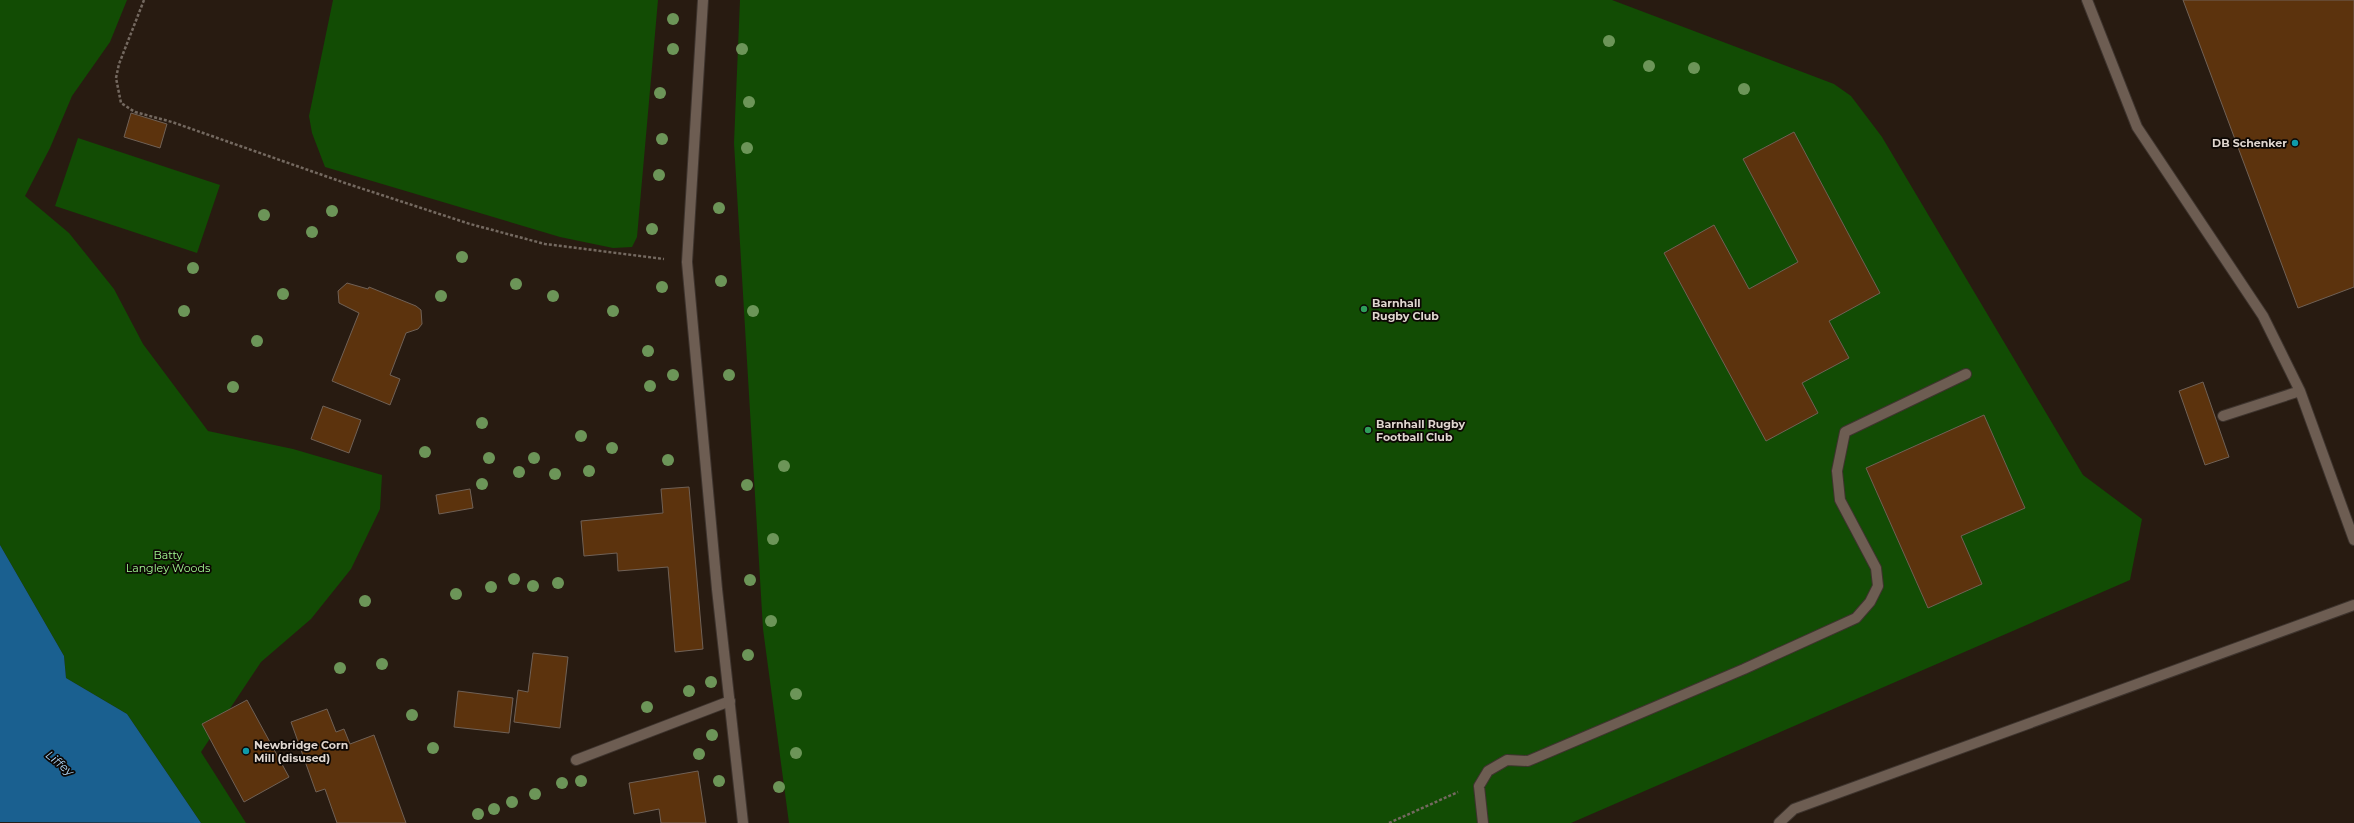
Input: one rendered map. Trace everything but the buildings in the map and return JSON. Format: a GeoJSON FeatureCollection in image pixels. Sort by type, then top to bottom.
{"type":"FeatureCollection","features":[{"type":"Feature","properties":{"kind":"street"},"geometry":{"type":"LineString","coordinates":[[703,0],[687,262],[717,582],[743,823]]}},
{"type":"Feature","properties":{"kind":"street"},"geometry":{"type":"LineString","coordinates":[[2087,0],[2137,128],[2263,316],[2300,391],[2354,540]]}},
{"type":"Feature","properties":{"kind":"street"},"geometry":{"type":"LineString","coordinates":[[1483,823],[1479,786],[1488,771],[1507,760],[1528,761],[1738,672],[1856,618],[1870,602],[1878,586],[1876,568],[1840,500],[1837,471],[1844,432],[1966,374]]}},
{"type":"Feature","properties":{"kind":"street"},"geometry":{"type":"LineString","coordinates":[[2223,416],[2300,391]]}},
{"type":"Feature","properties":{"kind":"street"},"geometry":{"type":"LineString","coordinates":[[1779,823],[1794,809],[2354,605]]}},
{"type":"Feature","properties":{"kind":"street"},"geometry":{"type":"LineString","coordinates":[[576,760],[730,701]]}},
{"type":"Feature","properties":{"kind":"path"},"geometry":{"type":"LineString","coordinates":[[144,0],[119,64],[116,78],[121,103],[134,112],[172,122],[345,183],[470,224],[545,244],[687,262]]}},
{"type":"Feature","properties":{"kind":"path"},"geometry":{"type":"LineString","coordinates":[[1389,823],[1455,793],[1479,786]]}},
{"type":"Feature","properties":{"kind":"green space","name":"Batty Langley Woods"},"geometry":{"type":"Polygon","coordinates":[[[0,0],[127,0],[110,42],[72,96],[50,148],[25,196],[69,233],[114,289],[143,344],[208,431],[293,449],[382,475],[380,509],[351,569],[311,619],[261,662],[201,752],[246,823],[201,823],[127,714],[66,678],[64,656],[0,545],[0,0]]]}},
{"type":"Feature","properties":{"kind":"green space"},"geometry":{"type":"Polygon","coordinates":[[[333,0],[658,0],[637,237],[632,247],[613,248],[560,237],[325,167],[312,133],[309,116],[333,0]]]}},
{"type":"Feature","properties":{"kind":"green space","name":"Barnhall Rugby Club"},"geometry":{"type":"Polygon","coordinates":[[[740,0],[1612,0],[1834,84],[1851,96],[1882,137],[2083,475],[2142,519],[2130,580],[1571,823],[789,823],[763,629],[734,143],[740,0]]]}},
{"type":"Feature","properties":{"kind":"green space"},"geometry":{"type":"Polygon","coordinates":[[[78,138],[220,185],[197,253],[55,206],[78,138]]]}},
{"type":"Feature","properties":{"kind":"water","name":"Liffey"},"geometry":{"type":"Polygon","coordinates":[[[0,545],[64,656],[66,678],[127,714],[201,823],[0,822],[0,545]]]}},
{"type":"Feature","properties":{"kind":"place","name":"DB Schenker"},"geometry":{"type":"Point","coordinates":[2295,143]}},
{"type":"Feature","properties":{"kind":"place","name":"Barnhall Rugby Club"},"geometry":{"type":"Point","coordinates":[1364,309]}},
{"type":"Feature","properties":{"kind":"place","name":"Barnhall Rugby Football Club"},"geometry":{"type":"Point","coordinates":[1368,430]}},
{"type":"Feature","properties":{"kind":"place","name":"Newbridge Corn Mill (disused)"},"geometry":{"type":"Point","coordinates":[246,751]}}]}
